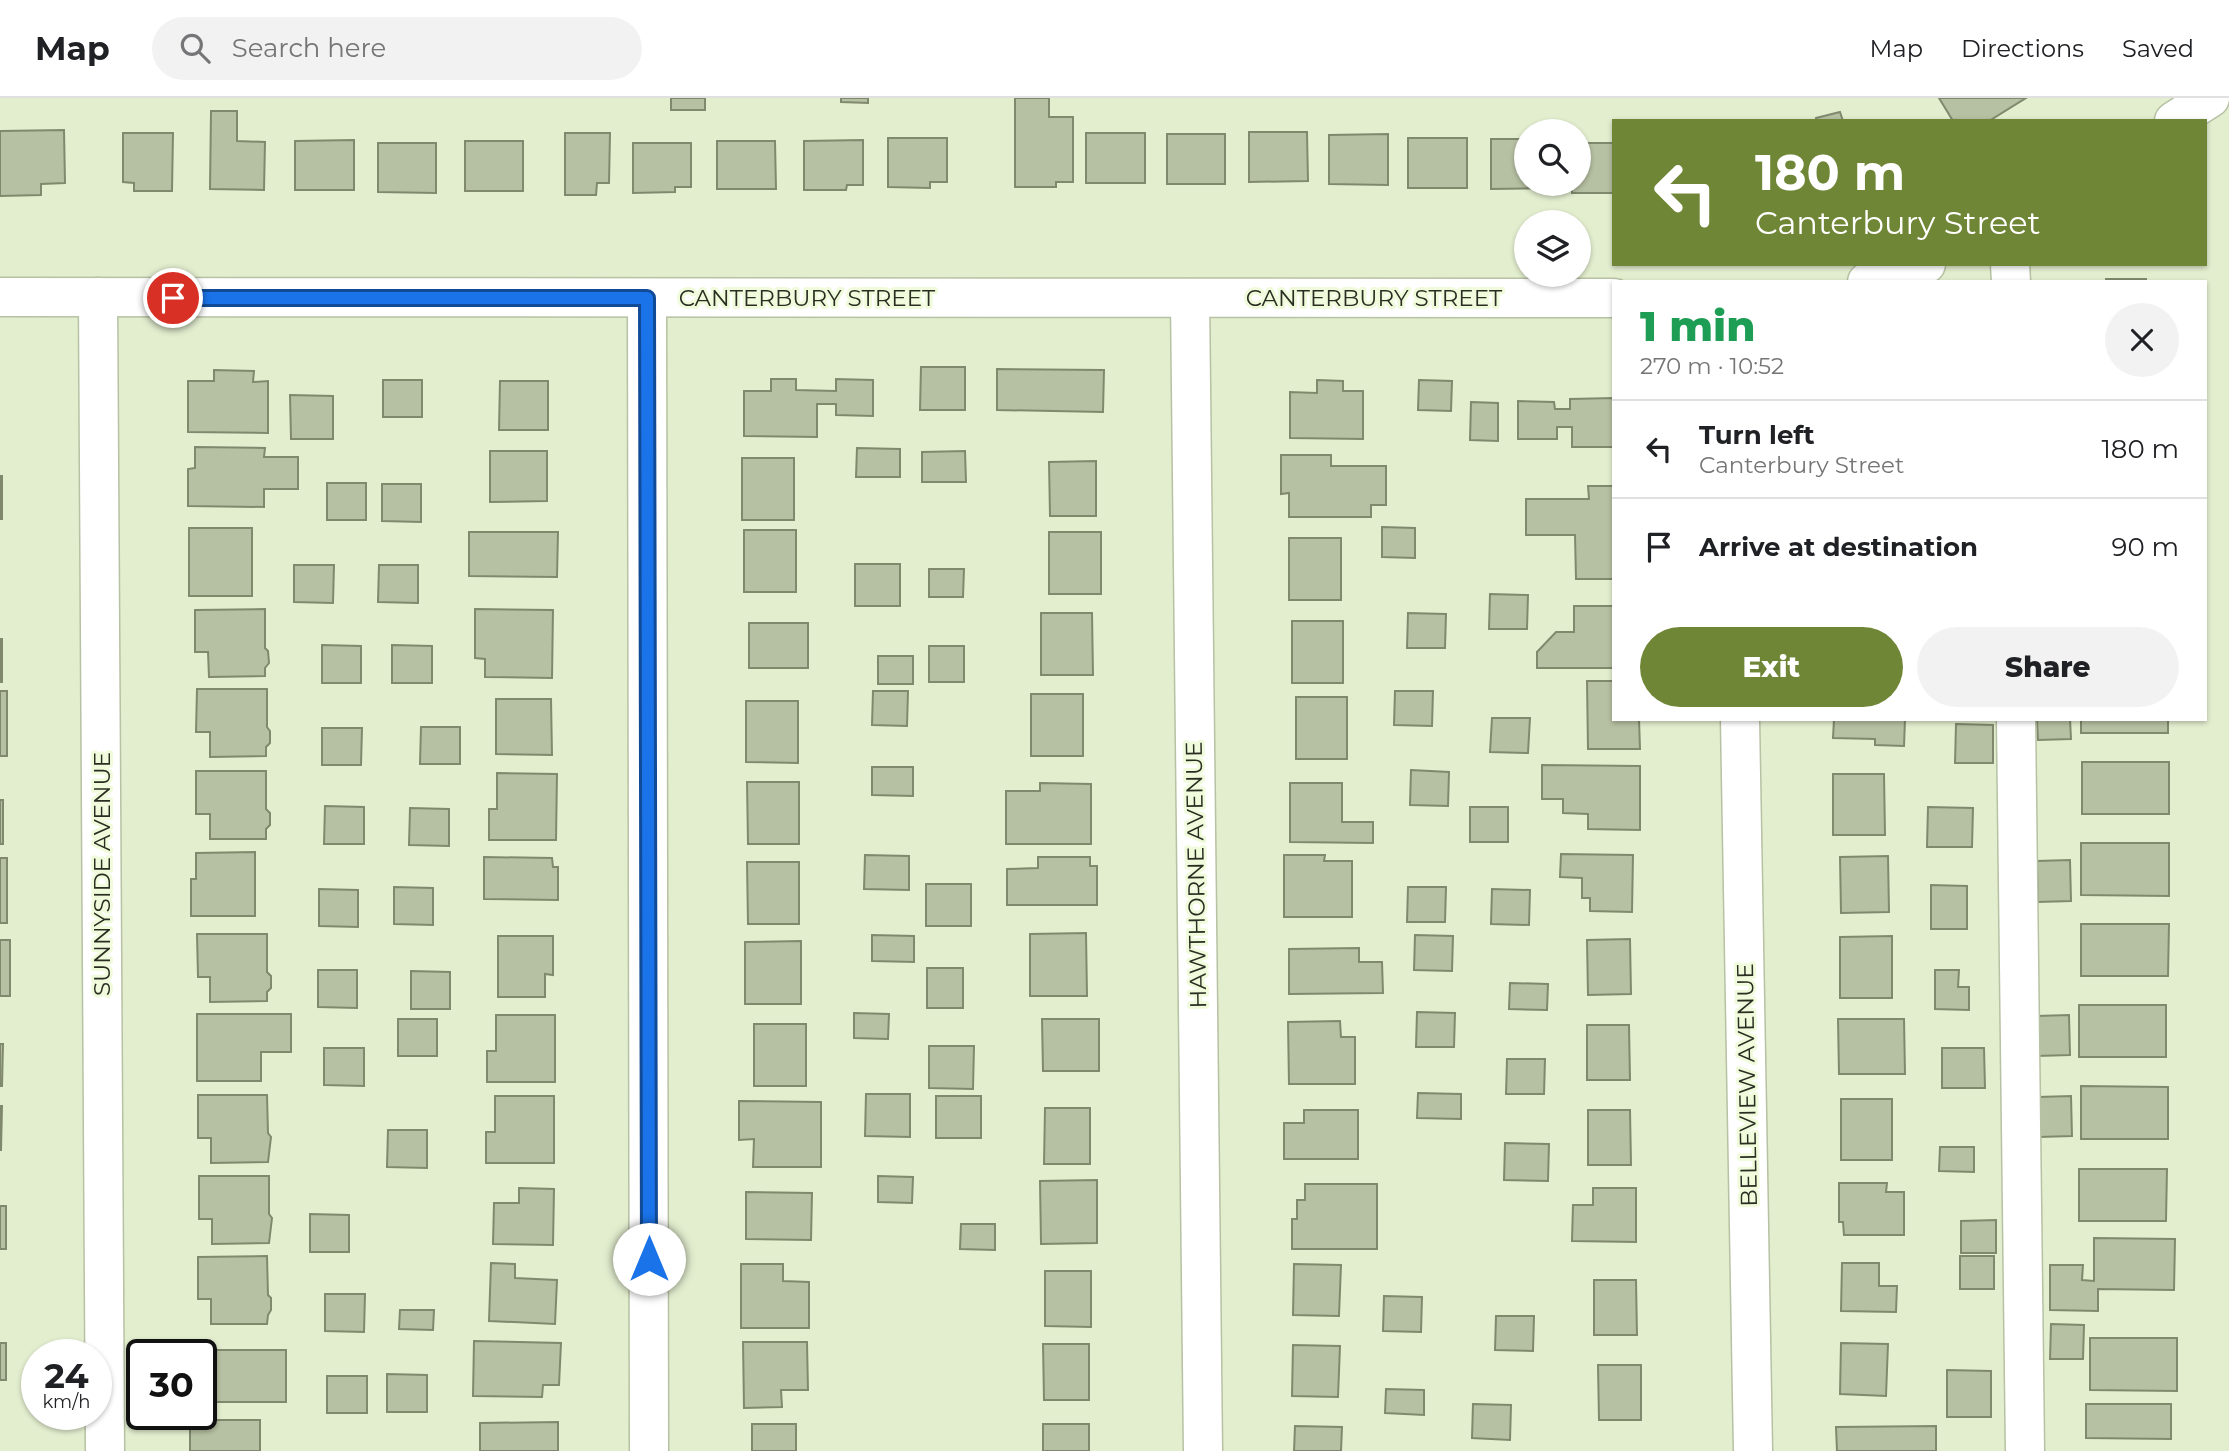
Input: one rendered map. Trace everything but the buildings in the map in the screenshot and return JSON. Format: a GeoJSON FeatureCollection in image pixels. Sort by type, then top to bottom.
{"type":"FeatureCollection","features":[{"type":"Feature","properties":{"kind":"street"},"geometry":{"type":"LineString","coordinates":[[2177,119],[2210,98]]}},
{"type":"Feature","properties":{"kind":"street"},"geometry":{"type":"LineString","coordinates":[[1874,280],[1919,266]]}},
{"type":"Feature","properties":{"kind":"street","name":"CANTERBURY STREET"},"geometry":{"type":"LineString","coordinates":[[0,297],[1612,299]]}},
{"type":"Feature","properties":{"kind":"street","name":"SUNNYSIDE AVENUE"},"geometry":{"type":"LineString","coordinates":[[99,298],[105,1451]]}},
{"type":"Feature","properties":{"kind":"street"},"geometry":{"type":"LineString","coordinates":[[647,298],[649,1451]]}},
{"type":"Feature","properties":{"kind":"street","name":"HAWTHORNE AVENUE"},"geometry":{"type":"LineString","coordinates":[[1190,298],[1203,1451]]}},
{"type":"Feature","properties":{"kind":"street","name":"BELLEVIEW AVENUE"},"geometry":{"type":"LineString","coordinates":[[1740,721],[1753,1451]]}},
{"type":"Feature","properties":{"kind":"street"},"geometry":{"type":"LineString","coordinates":[[2016,721],[2025,1451]]}},
{"type":"Feature","properties":{"kind":"route"},"geometry":{"type":"LineString","coordinates":[[173,298],[647,298],[649,1259]]}}]}
